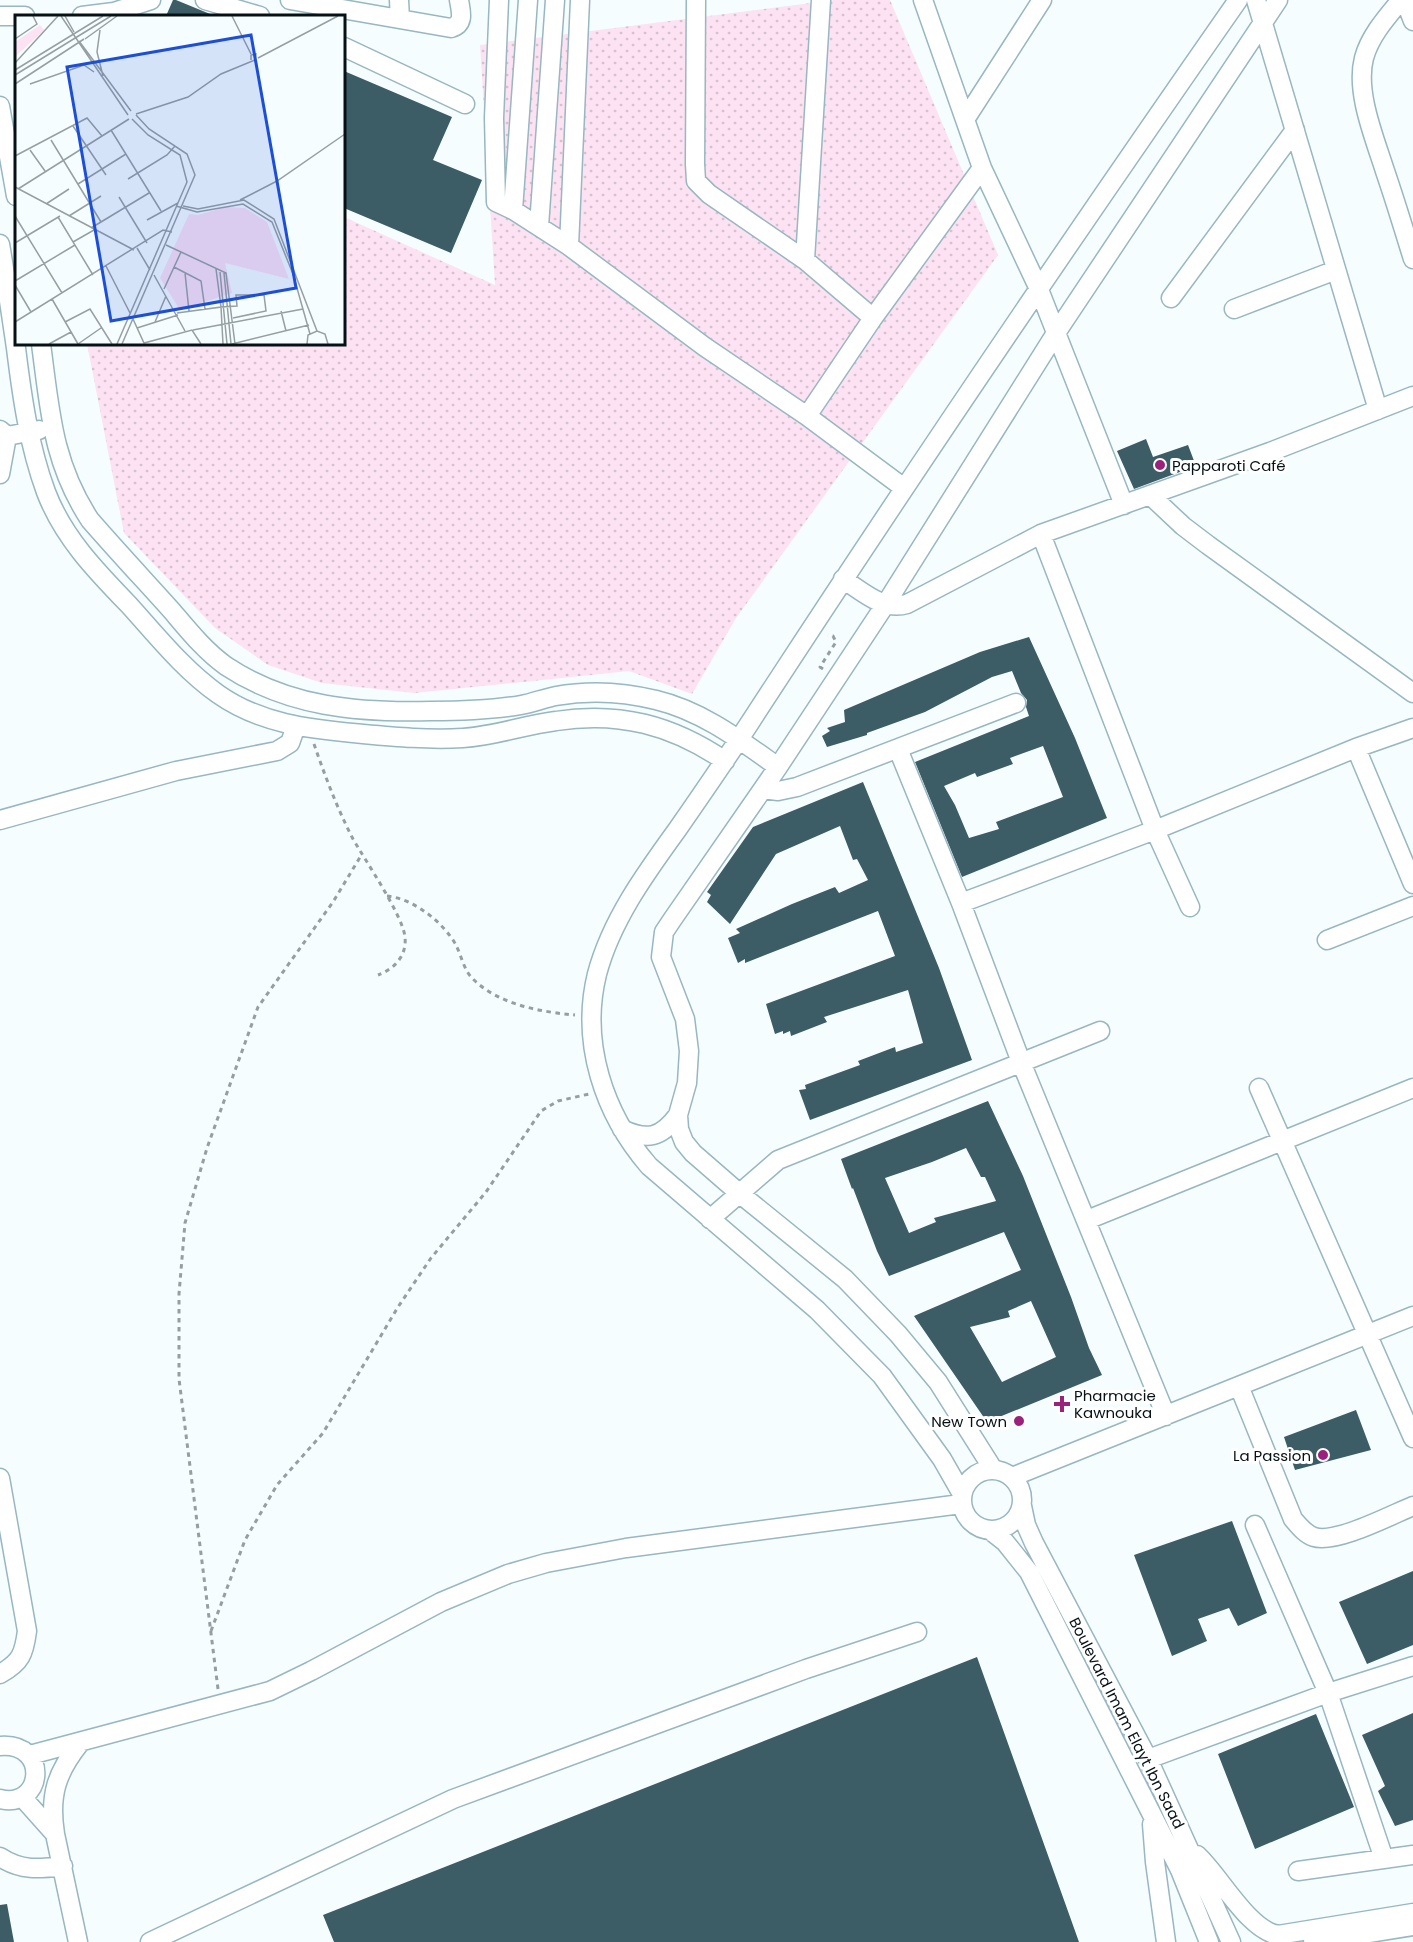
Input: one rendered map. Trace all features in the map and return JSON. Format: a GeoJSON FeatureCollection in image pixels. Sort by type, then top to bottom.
{"type":"FeatureCollection","features":[{"type":"Feature","properties":{"kind":"street"},"geometry":{"type":"LineString","coordinates":[[90,15],[114,12],[151,0]]}},
{"type":"Feature","properties":{"kind":"street"},"geometry":{"type":"LineString","coordinates":[[205,0],[257,15]]}},
{"type":"Feature","properties":{"kind":"street"},"geometry":{"type":"LineString","coordinates":[[290,0],[327,3],[400,19],[455,27],[461,19],[459,0]]}},
{"type":"Feature","properties":{"kind":"street"},"geometry":{"type":"LineString","coordinates":[[399,0],[400,19]]}},
{"type":"Feature","properties":{"kind":"street"},"geometry":{"type":"LineString","coordinates":[[498,0],[494,118],[496,202],[513,210],[569,246],[705,348],[807,416],[904,488]]}},
{"type":"Feature","properties":{"kind":"street"},"geometry":{"type":"LineString","coordinates":[[513,210],[528,0]]}},
{"type":"Feature","properties":{"kind":"street"},"geometry":{"type":"LineString","coordinates":[[539,226],[555,0]]}},
{"type":"Feature","properties":{"kind":"street"},"geometry":{"type":"LineString","coordinates":[[569,246],[580,0]]}},
{"type":"Feature","properties":{"kind":"street"},"geometry":{"type":"LineString","coordinates":[[696,0],[696,181],[709,194],[805,260],[873,318]]}},
{"type":"Feature","properties":{"kind":"street"},"geometry":{"type":"LineString","coordinates":[[805,260],[821,0]]}},
{"type":"Feature","properties":{"kind":"street"},"geometry":{"type":"LineString","coordinates":[[923,0],[982,168],[1038,287],[1124,505]]}},
{"type":"Feature","properties":{"kind":"street"},"geometry":{"type":"LineString","coordinates":[[966,118],[1042,0]]}},
{"type":"Feature","properties":{"kind":"street"},"geometry":{"type":"LineString","coordinates":[[961,1499],[966,1484],[972,1476],[993,1469],[1012,1477],[1019,1486],[1022,1506],[1018,1516],[1011,1524],[1001,1529],[991,1531],[971,1523],[964,1514],[961,1499],[938,1453],[882,1376],[818,1310],[649,1166],[630,1142],[604,1090],[593,1045],[592,1016],[597,975],[603,955],[627,903],[739,740],[843,579],[1038,287],[1238,0]]}},
{"type":"Feature","properties":{"kind":"street"},"geometry":{"type":"LineString","coordinates":[[1256,0],[1378,410]]}},
{"type":"Feature","properties":{"kind":"street"},"geometry":{"type":"LineString","coordinates":[[993,1469],[938,1382],[898,1334],[845,1279],[739,1193],[693,1153],[684,1142],[679,1129],[678,1115],[687,1083],[689,1051],[685,1018],[661,957],[664,932],[837,678],[1056,333],[1278,0]]}},
{"type":"Feature","properties":{"kind":"street"},"geometry":{"type":"LineString","coordinates":[[1413,21],[1402,0],[1383,21],[1371,40],[1364,57],[1361,74],[1367,113],[1413,259]]}},
{"type":"Feature","properties":{"kind":"street"},"geometry":{"type":"LineString","coordinates":[[345,47],[465,104]]}},
{"type":"Feature","properties":{"kind":"street"},"geometry":{"type":"LineString","coordinates":[[0,106],[15,189]]}},
{"type":"Feature","properties":{"kind":"street"},"geometry":{"type":"LineString","coordinates":[[1171,298],[1295,130]]}},
{"type":"Feature","properties":{"kind":"street"},"geometry":{"type":"LineString","coordinates":[[807,416],[873,318],[982,168]]}},
{"type":"Feature","properties":{"kind":"street"},"geometry":{"type":"LineString","coordinates":[[0,244],[15,342]]}},
{"type":"Feature","properties":{"kind":"street"},"geometry":{"type":"LineString","coordinates":[[1234,309],[1336,270]]}},
{"type":"Feature","properties":{"kind":"street"},"geometry":{"type":"LineString","coordinates":[[15,345],[29,433],[51,506],[72,541],[100,575],[204,684],[229,701],[254,714],[302,727],[439,739],[490,735],[573,718],[618,719],[677,733],[725,760]]}},
{"type":"Feature","properties":{"kind":"street"},"geometry":{"type":"LineString","coordinates":[[41,345],[52,427],[64,471],[75,496],[90,520],[210,653],[226,666],[261,686],[311,703],[364,711],[453,711],[521,705],[557,696],[578,694],[611,693],[655,700],[693,712],[778,767]]}},
{"type":"Feature","properties":{"kind":"street"},"geometry":{"type":"LineString","coordinates":[[843,579],[885,605],[897,607],[920,598],[1041,534],[1413,396]]}},
{"type":"Feature","properties":{"kind":"street"},"geometry":{"type":"LineString","coordinates":[[0,474],[3,436],[52,427]]}},
{"type":"Feature","properties":{"kind":"street"},"geometry":{"type":"LineString","coordinates":[[1150,495],[1183,526],[1208,545],[1413,693]]}},
{"type":"Feature","properties":{"kind":"street"},"geometry":{"type":"LineString","coordinates":[[1041,534],[1155,830],[1190,907]]}},
{"type":"Feature","properties":{"kind":"street"},"geometry":{"type":"LineString","coordinates":[[763,789],[778,791],[797,787],[1016,703]]}},
{"type":"Feature","properties":{"kind":"street"},"geometry":{"type":"LineString","coordinates":[[0,820],[176,771],[277,752],[290,743],[302,727]]}},
{"type":"Feature","properties":{"kind":"street"},"geometry":{"type":"LineString","coordinates":[[961,903],[1155,830],[1356,748],[1413,728]]}},
{"type":"Feature","properties":{"kind":"street"},"geometry":{"type":"LineString","coordinates":[[1356,748],[1413,884]]}},
{"type":"Feature","properties":{"kind":"street"},"geometry":{"type":"LineString","coordinates":[[898,749],[1166,1416]]}},
{"type":"Feature","properties":{"kind":"street"},"geometry":{"type":"LineString","coordinates":[[1327,940],[1413,906]]}},
{"type":"Feature","properties":{"kind":"street"},"geometry":{"type":"LineString","coordinates":[[710,1219],[778,1160],[794,1152],[1100,1032]]}},
{"type":"Feature","properties":{"kind":"street"},"geometry":{"type":"LineString","coordinates":[[1259,1088],[1413,1438]]}},
{"type":"Feature","properties":{"kind":"street"},"geometry":{"type":"LineString","coordinates":[[1087,1220],[1413,1088]]}},
{"type":"Feature","properties":{"kind":"street"},"geometry":{"type":"LineString","coordinates":[[622,1129],[637,1136],[653,1136],[668,1128],[678,1115]]}},
{"type":"Feature","properties":{"kind":"street"},"geometry":{"type":"LineString","coordinates":[[1012,1477],[1413,1316]]}},
{"type":"Feature","properties":{"kind":"street"},"geometry":{"type":"LineString","coordinates":[[1239,1386],[1293,1519],[1306,1533],[1316,1538],[1327,1539],[1413,1506]]}},
{"type":"Feature","properties":{"kind":"street"},"geometry":{"type":"LineString","coordinates":[[0,1478],[27,1631],[24,1653],[12,1668],[0,1674]]}},
{"type":"Feature","properties":{"kind":"street"},"geometry":{"type":"LineString","coordinates":[[30,1755],[270,1691],[441,1602],[508,1574],[546,1563],[626,1548],[961,1499]]}},
{"type":"Feature","properties":{"kind":"street","name":"Boulevard Imam Elayt Ibn Saad"},"geometry":{"type":"LineString","coordinates":[[1022,1506],[1026,1525],[1034,1543],[1148,1759],[1231,1942]]}},
{"type":"Feature","properties":{"kind":"street"},"geometry":{"type":"LineString","coordinates":[[1255,1525],[1328,1693],[1384,1859]]}},
{"type":"Feature","properties":{"kind":"street","name":"Boulevard Imam Elayt Ibn Saad"},"geometry":{"type":"LineString","coordinates":[[991,1531],[1005,1542],[1029,1572],[1180,1870],[1209,1942]]}},
{"type":"Feature","properties":{"kind":"street"},"geometry":{"type":"LineString","coordinates":[[150,1942],[453,1799],[806,1669],[917,1632]]}},
{"type":"Feature","properties":{"kind":"street"},"geometry":{"type":"LineString","coordinates":[[1148,1759],[1328,1693],[1413,1666]]}},
{"type":"Feature","properties":{"kind":"street"},"geometry":{"type":"LineString","coordinates":[[78,1942],[52,1814],[53,1794],[59,1775],[68,1758],[80,1743]]}},
{"type":"Feature","properties":{"kind":"street"},"geometry":{"type":"LineString","coordinates":[[0,1746],[17,1746],[30,1755],[35,1768],[35,1781],[22,1797],[13,1800],[0,1799]]}},
{"type":"Feature","properties":{"kind":"street"},"geometry":{"type":"LineString","coordinates":[[22,1797],[55,1834]]}},
{"type":"Feature","properties":{"kind":"street"},"geometry":{"type":"LineString","coordinates":[[1152,1816],[1155,1862],[1166,1942]]}},
{"type":"Feature","properties":{"kind":"street"},"geometry":{"type":"LineString","coordinates":[[1190,1848],[1208,1865],[1234,1900],[1261,1929],[1269,1933],[1278,1935],[1413,1913]]}},
{"type":"Feature","properties":{"kind":"street"},"geometry":{"type":"LineString","coordinates":[[1298,1871],[1413,1855]]}},
{"type":"Feature","properties":{"kind":"street"},"geometry":{"type":"LineString","coordinates":[[0,1857],[17,1867],[34,1869],[63,1866]]}},
{"type":"Feature","properties":{"kind":"street"},"geometry":{"type":"LineString","coordinates":[[1313,1942],[1413,1926]]}},
{"type":"Feature","properties":{"kind":"path"},"geometry":{"type":"LineString","coordinates":[[823,637],[831,635],[836,642],[820,667],[837,678]]}},
{"type":"Feature","properties":{"kind":"path"},"geometry":{"type":"LineString","coordinates":[[302,727],[337,805],[403,927],[405,946],[398,962],[378,975]]}},
{"type":"Feature","properties":{"kind":"path"},"geometry":{"type":"LineString","coordinates":[[220,1706],[179,1379],[179,1294],[185,1223],[207,1148],[258,1007],[333,902],[362,854]]}},
{"type":"Feature","properties":{"kind":"path"},"geometry":{"type":"LineString","coordinates":[[386,896],[404,898],[429,915],[455,943],[470,976],[490,993],[530,1007],[592,1016]]}},
{"type":"Feature","properties":{"kind":"path"},"geometry":{"type":"LineString","coordinates":[[210,1633],[245,1540],[277,1485],[324,1432],[398,1307],[431,1258],[486,1192],[541,1111],[558,1101],[604,1090]]}},
{"type":"Feature","properties":{"kind":"shaded area"},"geometry":{"type":"Polygon","coordinates":[[[835,0],[890,0],[998,255],[736,618],[692,694],[629,671],[414,693],[322,683],[268,665],[215,628],[124,533],[87,345],[345,345],[345,217],[495,285],[480,45],[835,0]]]}},
{"type":"Feature","properties":{"kind":"building"},"geometry":{"type":"Polygon","coordinates":[[[173,0],[176,0],[213,15],[166,15],[173,0]]]}},
{"type":"Feature","properties":{"kind":"building"},"geometry":{"type":"Polygon","coordinates":[[[345,71],[452,117],[433,160],[482,180],[451,253],[345,208],[345,71]]]}},
{"type":"Feature","properties":{"kind":"building","name":"Papparoti Café"},"geometry":{"type":"Polygon","coordinates":[[[1146,439],[1153,457],[1188,445],[1196,466],[1134,489],[1117,451],[1146,439]]]}},
{"type":"Feature","properties":{"kind":"building"},"geometry":{"type":"Polygon","coordinates":[[[1029,637],[1075,738],[1107,818],[962,877],[915,762],[1029,716],[1026,707],[1027,700],[1021,693],[1012,671],[992,677],[925,712],[867,733],[867,735],[827,747],[822,736],[830,731],[827,728],[845,722],[844,710],[980,652],[1029,637]],[[1043,746],[1010,758],[1013,764],[977,777],[975,773],[944,786],[969,838],[999,829],[996,822],[1063,797],[1043,746]]]}},
{"type":"Feature","properties":{"kind":"building"},"geometry":{"type":"Polygon","coordinates":[[[863,782],[939,968],[972,1060],[810,1120],[799,1090],[806,1089],[805,1085],[860,1065],[858,1061],[895,1047],[896,1052],[923,1043],[908,990],[824,1017],[827,1022],[791,1036],[790,1031],[775,1034],[766,1004],[895,956],[878,911],[745,963],[745,959],[738,963],[728,938],[740,933],[736,929],[792,904],[835,887],[839,893],[868,880],[857,859],[853,860],[840,826],[776,854],[730,924],[707,902],[711,895],[707,892],[753,827],[863,782]]]}},
{"type":"Feature","properties":{"kind":"building"},"geometry":{"type":"Polygon","coordinates":[[[988,1101],[1023,1176],[1089,1348],[1102,1375],[987,1422],[914,1316],[1021,1270],[1004,1232],[889,1276],[841,1159],[988,1101]],[[966,1148],[885,1178],[909,1233],[936,1222],[934,1218],[996,1201],[985,1177],[981,1177],[966,1148]],[[1031,1301],[1008,1311],[1010,1317],[970,1327],[1002,1382],[1056,1357],[1031,1301]]]}},
{"type":"Feature","properties":{"kind":"building"},"geometry":{"type":"Polygon","coordinates":[[[1356,1410],[1371,1450],[1295,1470],[1284,1437],[1356,1410]]]}},
{"type":"Feature","properties":{"kind":"building"},"geometry":{"type":"Polygon","coordinates":[[[1232,1521],[1267,1613],[1238,1626],[1229,1608],[1198,1619],[1207,1641],[1172,1656],[1134,1555],[1232,1521]]]}},
{"type":"Feature","properties":{"kind":"building"},"geometry":{"type":"Polygon","coordinates":[[[1413,1571],[1413,1645],[1367,1664],[1339,1602],[1413,1571]]]}},
{"type":"Feature","properties":{"kind":"building"},"geometry":{"type":"Polygon","coordinates":[[[977,1657],[1079,1942],[334,1942],[323,1915],[977,1657]]]}},
{"type":"Feature","properties":{"kind":"building"},"geometry":{"type":"Polygon","coordinates":[[[1413,1713],[1413,1820],[1395,1826],[1378,1791],[1385,1786],[1362,1735],[1413,1713]]]}},
{"type":"Feature","properties":{"kind":"building"},"geometry":{"type":"Polygon","coordinates":[[[1316,1714],[1354,1807],[1255,1849],[1218,1754],[1316,1714]]]}},
{"type":"Feature","properties":{"kind":"building"},"geometry":{"type":"Polygon","coordinates":[[[7,1904],[14,1942],[0,1942],[0,1905],[7,1904]]]}},
{"type":"Feature","properties":{"kind":"place","name":"Papparoti Café"},"geometry":{"type":"Point","coordinates":[1160,465]}},
{"type":"Feature","properties":{"kind":"place","name":"Pharmacie Kawnouka"},"geometry":{"type":"Point","coordinates":[1062,1404]}},
{"type":"Feature","properties":{"kind":"place","name":"New Town"},"geometry":{"type":"Point","coordinates":[1019,1421]}},
{"type":"Feature","properties":{"kind":"place","name":"La Passion"},"geometry":{"type":"Point","coordinates":[1323,1455]}}]}
